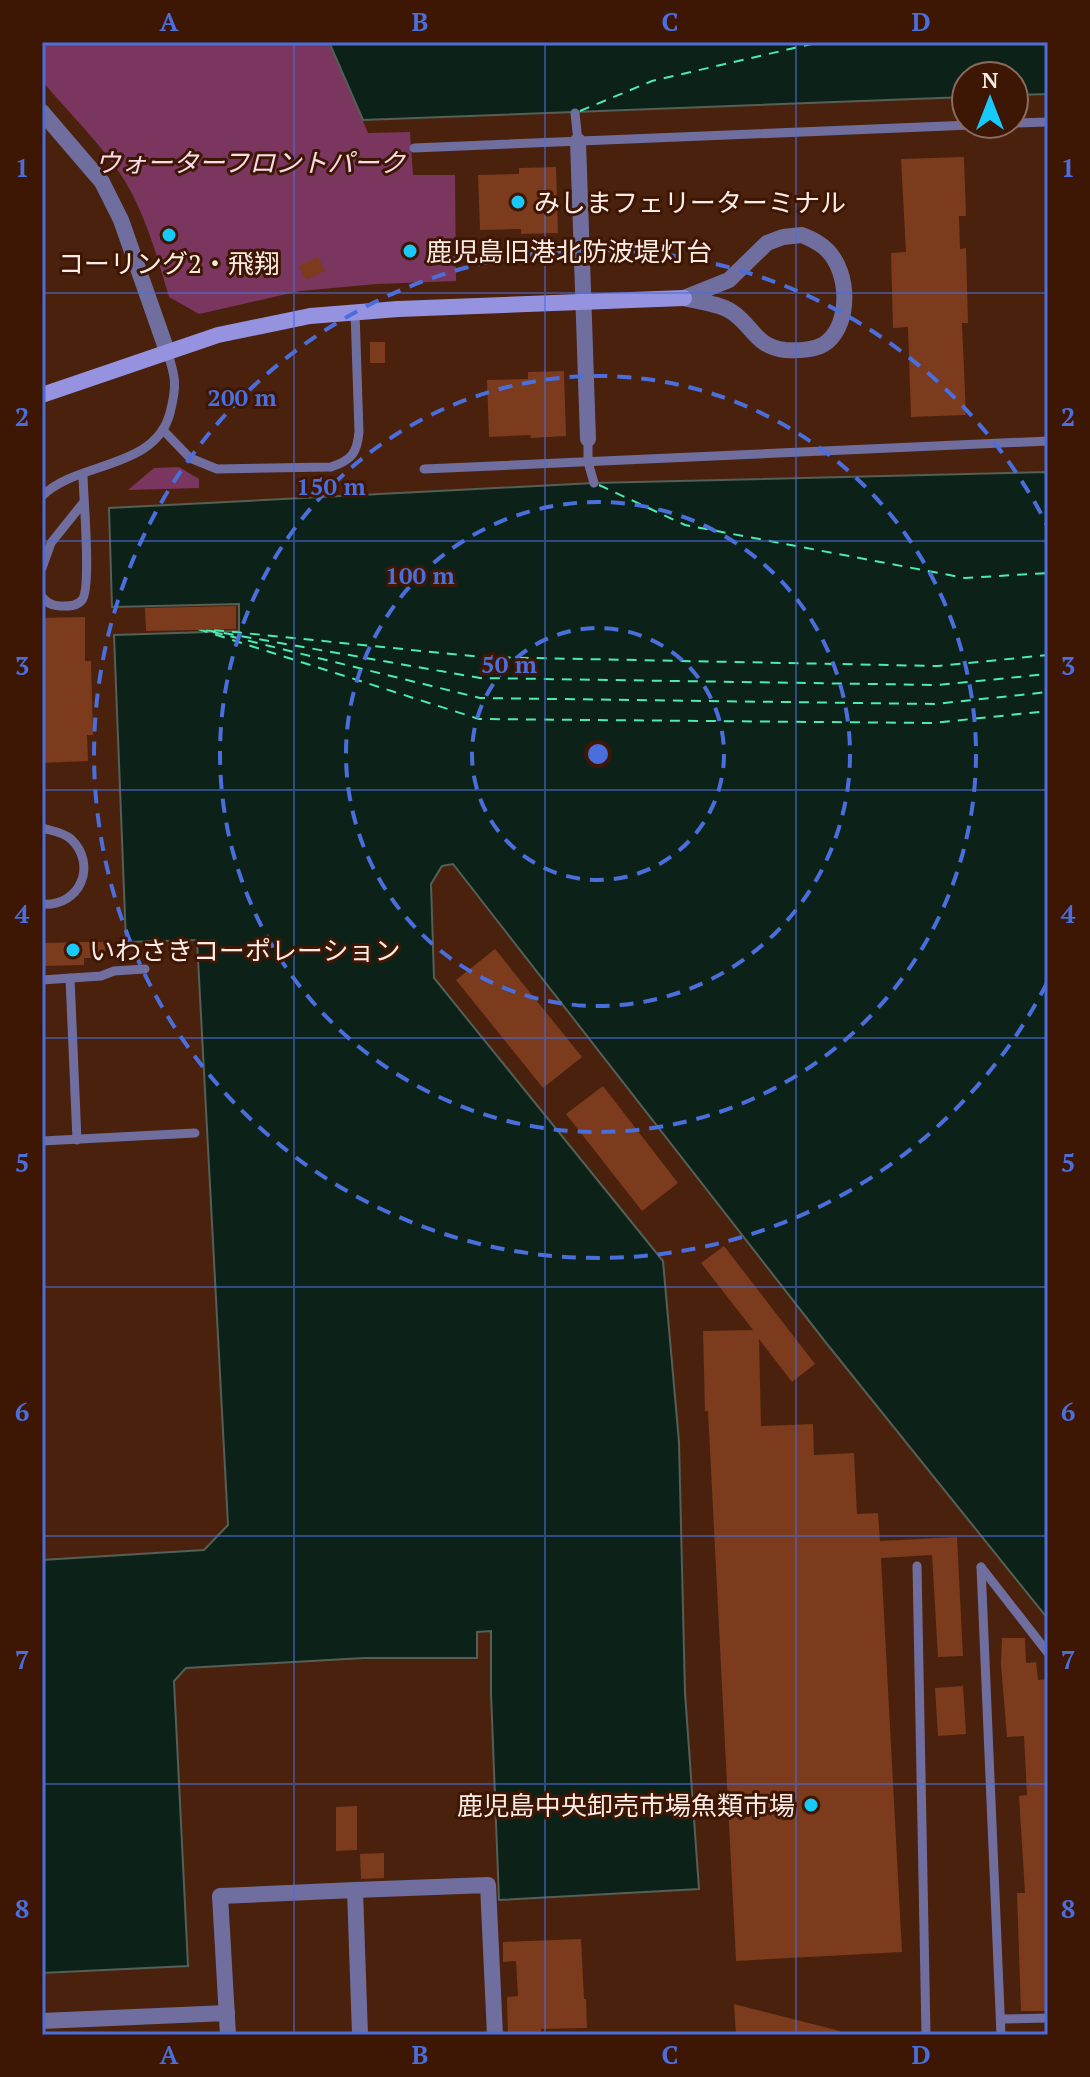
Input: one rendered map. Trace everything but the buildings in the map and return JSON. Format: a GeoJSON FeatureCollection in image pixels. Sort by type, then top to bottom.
{"type":"FeatureCollection","features":[{"type":"Feature","properties":{"kind":"street"},"geometry":{"type":"LineString","coordinates":[[42,112],[102,182],[121,220],[167,351]]}},
{"type":"Feature","properties":{"kind":"street"},"geometry":{"type":"LineString","coordinates":[[578,141],[588,439]]}},
{"type":"Feature","properties":{"kind":"street"},"geometry":{"type":"LineString","coordinates":[[42,395],[218,335],[279,321],[355,311],[684,298],[728,309],[761,342],[773,348],[790,350],[809,349],[826,343],[838,327],[844,309],[838,266],[830,252],[802,235],[767,243],[729,280],[684,298]]}},
{"type":"Feature","properties":{"kind":"street"},"geometry":{"type":"LineString","coordinates":[[228,2035],[220,1896],[488,1885],[495,2035]]}},
{"type":"Feature","properties":{"kind":"street"},"geometry":{"type":"LineString","coordinates":[[355,1890],[360,2035]]}},
{"type":"Feature","properties":{"kind":"street"},"geometry":{"type":"LineString","coordinates":[[42,2021],[76,2027],[227,2013]]}},
{"type":"Feature","properties":{"kind":"lane"},"geometry":{"type":"LineString","coordinates":[[575,113],[578,141]]}},
{"type":"Feature","properties":{"kind":"lane"},"geometry":{"type":"LineString","coordinates":[[414,148],[950,126]]}},
{"type":"Feature","properties":{"kind":"lane"},"geometry":{"type":"LineString","coordinates":[[163,430],[190,458],[217,469],[331,467],[344,463],[358,446],[355,311]]}},
{"type":"Feature","properties":{"kind":"lane"},"geometry":{"type":"LineString","coordinates":[[42,496],[48,490],[123,460],[151,444],[168,420],[174,398],[175,376],[167,351]]}},
{"type":"Feature","properties":{"kind":"lane"},"geometry":{"type":"LineString","coordinates":[[588,439],[588,462],[594,483]]}},
{"type":"Feature","properties":{"kind":"lane"},"geometry":{"type":"LineString","coordinates":[[424,469],[1048,441]]}},
{"type":"Feature","properties":{"kind":"lane"},"geometry":{"type":"LineString","coordinates":[[42,597],[55,606],[74,606],[81,602],[86,591],[83,474]]}},
{"type":"Feature","properties":{"kind":"lane"},"geometry":{"type":"LineString","coordinates":[[42,568],[58,531],[83,503]]}},
{"type":"Feature","properties":{"kind":"lane"},"geometry":{"type":"LineString","coordinates":[[42,904],[65,900],[76,892],[82,882],[84,866],[81,852],[72,840],[63,833],[44,830]]}},
{"type":"Feature","properties":{"kind":"lane"},"geometry":{"type":"LineString","coordinates":[[42,980],[145,969]]}},
{"type":"Feature","properties":{"kind":"lane"},"geometry":{"type":"LineString","coordinates":[[70,978],[77,1140]]}},
{"type":"Feature","properties":{"kind":"lane"},"geometry":{"type":"LineString","coordinates":[[42,1141],[195,1133]]}},
{"type":"Feature","properties":{"kind":"lane"},"geometry":{"type":"LineString","coordinates":[[917,1566],[926,2035]]}},
{"type":"Feature","properties":{"kind":"lane"},"geometry":{"type":"LineString","coordinates":[[1001,2035],[981,1567],[1048,1653]]}},
{"type":"Feature","properties":{"kind":"lane"},"geometry":{"type":"LineString","coordinates":[[1001,2019],[1048,2018]]}},
{"type":"Feature","properties":{"kind":"green space","name":"ウォーターフロントパーク"},"geometry":{"type":"Polygon","coordinates":[[[42,42],[329,42],[368,133],[410,132],[413,175],[455,175],[456,281],[300,291],[199,314],[169,297],[146,226],[122,176],[95,140],[42,81],[42,42]]]}},
{"type":"Feature","properties":{"kind":"green space"},"geometry":{"type":"Polygon","coordinates":[[[179,467],[199,479],[199,488],[128,490],[154,468],[179,467]]]}},
{"type":"Feature","properties":{"kind":"shaded area"},"geometry":{"type":"Polygon","coordinates":[[[329,42],[1048,42],[1048,94],[1030,95],[1030,60],[950,60],[950,98],[363,120],[329,42]]]}},
{"type":"Feature","properties":{"kind":"shaded area"},"geometry":{"type":"Polygon","coordinates":[[[1048,472],[1048,1619],[827,1344],[453,864],[442,866],[431,884],[434,978],[663,1261],[679,1442],[685,1693],[699,1889],[499,1900],[491,1631],[477,1632],[477,1658],[364,1658],[186,1668],[174,1681],[188,1966],[42,1973],[42,1560],[204,1550],[228,1525],[197,940],[126,942],[114,635],[239,631],[239,604],[112,607],[109,508],[594,483],[1048,472]]]}},
{"type":"Feature","properties":{"kind":"ferry route"},"geometry":{"type":"LineString","coordinates":[[580,111],[652,81],[820,42]]}},
{"type":"Feature","properties":{"kind":"ferry route"},"geometry":{"type":"LineString","coordinates":[[599,485],[685,525],[965,578],[1048,573]]}},
{"type":"Feature","properties":{"kind":"ferry route"},"geometry":{"type":"LineString","coordinates":[[198,629],[479,719],[933,723],[1048,711]]}},
{"type":"Feature","properties":{"kind":"ferry route"},"geometry":{"type":"LineString","coordinates":[[206,630],[480,678],[937,685],[1048,674]]}},
{"type":"Feature","properties":{"kind":"ferry route"},"geometry":{"type":"LineString","coordinates":[[214,630],[481,657],[938,666],[1048,655]]}},
{"type":"Feature","properties":{"kind":"ferry route"},"geometry":{"type":"LineString","coordinates":[[213,632],[480,698],[935,704],[1048,692]]}},
{"type":"Feature","properties":{"kind":"place","name":"みしまフェリーターミナル"},"geometry":{"type":"Point","coordinates":[518,202]}},
{"type":"Feature","properties":{"kind":"place","name":"コーリング2・飛翔"},"geometry":{"type":"Point","coordinates":[169,235]}},
{"type":"Feature","properties":{"kind":"place","name":"鹿児島旧港北防波堤灯台"},"geometry":{"type":"Point","coordinates":[410,251]}},
{"type":"Feature","properties":{"kind":"place","name":"いわさきコーポレーション"},"geometry":{"type":"Point","coordinates":[73,950]}},
{"type":"Feature","properties":{"kind":"place","name":"鹿児島中央卸売市場魚類市場"},"geometry":{"type":"Point","coordinates":[811,1805]}}]}
